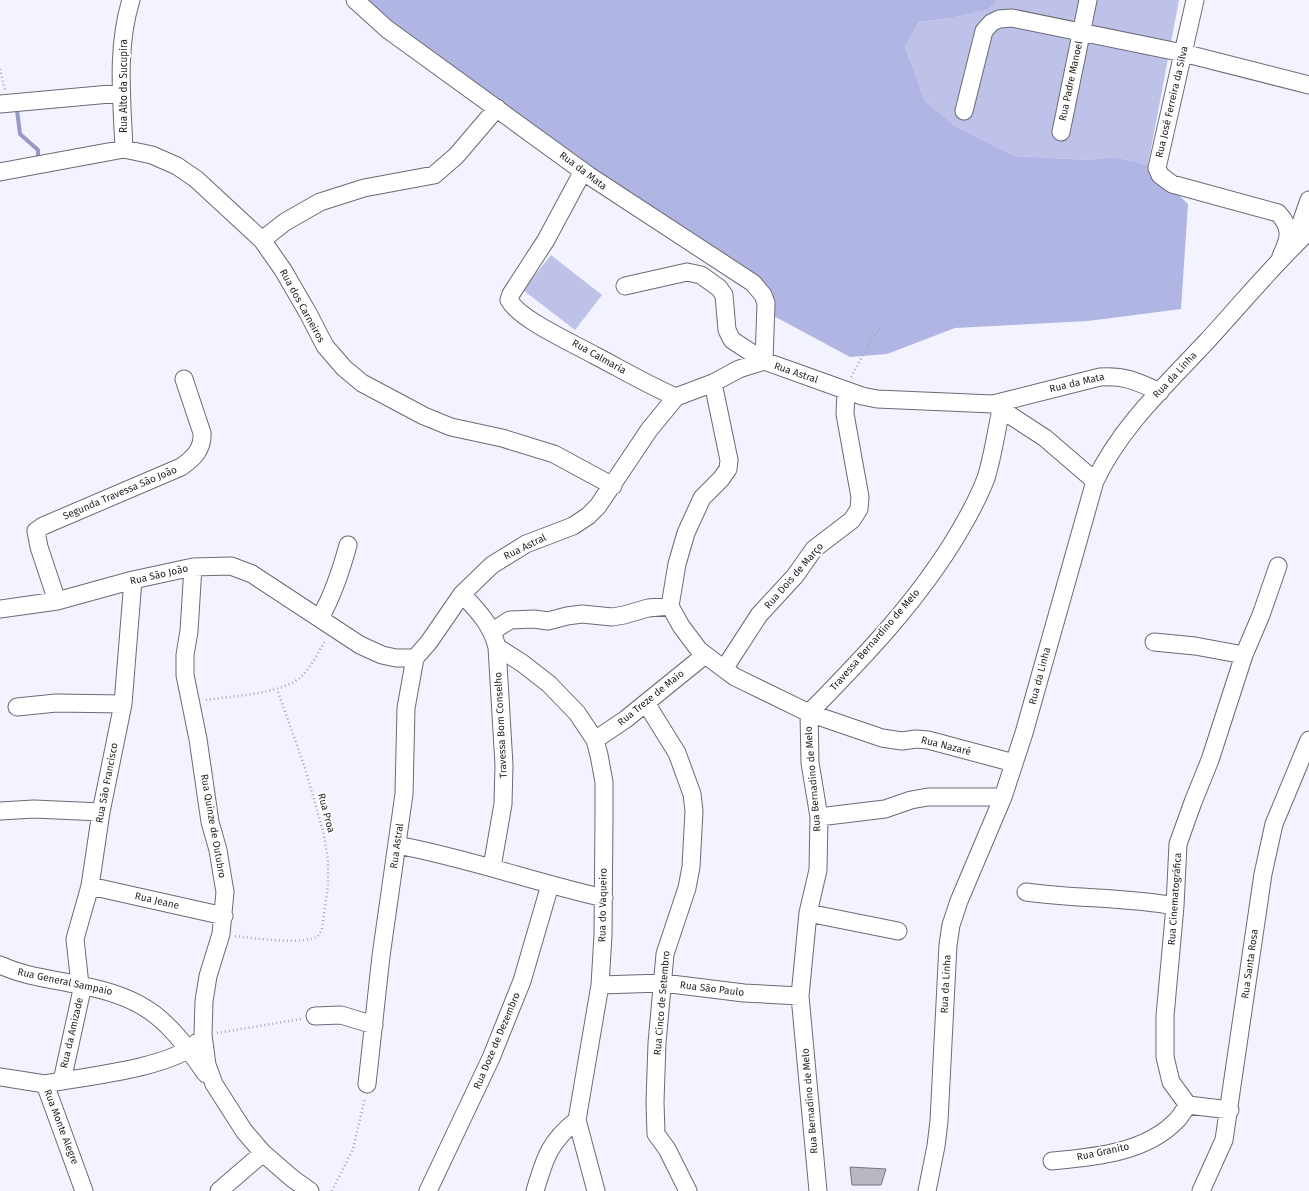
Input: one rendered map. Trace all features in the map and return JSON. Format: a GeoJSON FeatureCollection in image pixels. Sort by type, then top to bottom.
{"type":"FeatureCollection","features":[{"type":"Feature","properties":{"kind":"street","name":"Rua Alto da Sucupira"},"geometry":{"type":"LineString","coordinates":[[124,149],[121,93],[122,50],[126,14],[131,0]]}},
{"type":"Feature","properties":{"kind":"street","name":"Rua da Mata"},"geometry":{"type":"LineString","coordinates":[[355,0],[387,29],[620,198],[739,274],[758,288],[766,303],[764,361]]}},
{"type":"Feature","properties":{"kind":"street","name":"Rua Padre Manoel"},"geometry":{"type":"LineString","coordinates":[[1061,132],[1088,0]]}},
{"type":"Feature","properties":{"kind":"street","name":"Rua José Ferreira da Silva"},"geometry":{"type":"LineString","coordinates":[[1195,0],[1157,168],[1160,175],[1172,184],[1278,213],[1285,221],[1288,228],[1288,238],[1277,263]]}},
{"type":"Feature","properties":{"kind":"street"},"geometry":{"type":"LineString","coordinates":[[964,111],[984,31],[991,23],[999,19],[1012,18],[1082,31],[1183,53],[1309,85]]}},
{"type":"Feature","properties":{"kind":"street"},"geometry":{"type":"LineString","coordinates":[[4,104],[121,93]]}},
{"type":"Feature","properties":{"kind":"street"},"geometry":{"type":"LineString","coordinates":[[262,240],[284,222],[320,202],[364,188],[434,175],[456,156],[496,108]]}},
{"type":"Feature","properties":{"kind":"street","name":"Rua dos Carneiros"},"geometry":{"type":"LineString","coordinates":[[0,172],[124,149],[152,155],[177,166],[205,187],[262,240],[283,270],[325,346],[344,368],[362,383],[424,416],[451,427],[502,438],[554,454],[614,486]]}},
{"type":"Feature","properties":{"kind":"street","name":"Rua Calmaria"},"geometry":{"type":"LineString","coordinates":[[584,171],[546,240],[511,294],[509,300],[512,306],[523,315],[638,379],[676,397]]}},
{"type":"Feature","properties":{"kind":"street"},"geometry":{"type":"LineString","coordinates":[[1294,246],[1309,200]]}},
{"type":"Feature","properties":{"kind":"street","name":"Rua da Linha"},"geometry":{"type":"LineString","coordinates":[[927,1191],[936,1146],[939,1121],[948,944],[951,925],[976,856],[1003,797],[1034,700],[1094,481],[1103,463],[1134,420],[1277,263],[1309,231]]}},
{"type":"Feature","properties":{"kind":"street"},"geometry":{"type":"LineString","coordinates":[[625,286],[688,272],[701,275],[719,288],[724,295],[728,330],[732,340],[764,361]]}},
{"type":"Feature","properties":{"kind":"street","name":"Rua Astral"},"geometry":{"type":"LineString","coordinates":[[368,1084],[381,956],[404,794],[406,708],[415,658],[429,642],[462,594],[482,574],[506,555],[526,544],[573,526],[588,516],[614,486],[649,430],[676,397],[713,383],[739,369],[764,361],[846,391],[877,399],[997,407]]}},
{"type":"Feature","properties":{"kind":"street","name":"Rua da Mata"},"geometry":{"type":"LineString","coordinates":[[997,407],[1100,377],[1115,376],[1130,378],[1160,392]]}},
{"type":"Feature","properties":{"kind":"street","name":"Segunda Travessa São João"},"geometry":{"type":"LineString","coordinates":[[57,601],[39,548],[36,531],[43,526],[181,467],[195,456],[203,442],[202,433],[184,379]]}},
{"type":"Feature","properties":{"kind":"street"},"geometry":{"type":"LineString","coordinates":[[462,594],[481,614],[495,639],[510,620],[534,619],[548,621],[582,614],[612,617],[648,608],[670,606],[677,564],[692,516],[702,498],[728,469],[729,460],[713,383]]}},
{"type":"Feature","properties":{"kind":"street","name":"Rua Dois de Março"},"geometry":{"type":"LineString","coordinates":[[724,669],[759,615],[795,576],[814,549],[852,520],[859,509],[860,497],[845,414],[846,391]]}},
{"type":"Feature","properties":{"kind":"street"},"geometry":{"type":"LineString","coordinates":[[997,407],[1044,438],[1094,481]]}},
{"type":"Feature","properties":{"kind":"street","name":"Travessa Bernardino de Melo"},"geometry":{"type":"LineString","coordinates":[[809,713],[856,665],[904,610],[941,562],[971,512],[986,478],[997,407]]}},
{"type":"Feature","properties":{"kind":"street"},"geometry":{"type":"LineString","coordinates":[[327,623],[333,594],[348,545]]}},
{"type":"Feature","properties":{"kind":"street","name":"Rua São João"},"geometry":{"type":"LineString","coordinates":[[0,609],[57,601],[133,580],[193,567],[231,566],[240,568],[360,645],[382,655],[406,659],[415,658]]}},
{"type":"Feature","properties":{"kind":"street","name":"Rua Cinematográfica"},"geometry":{"type":"LineString","coordinates":[[1188,1105],[1171,1082],[1165,1057],[1165,1016],[1175,906],[1178,844],[1193,802],[1213,754],[1244,655],[1261,615],[1278,566]]}},
{"type":"Feature","properties":{"kind":"street","name":"Rua Quinze de Outubro"},"geometry":{"type":"LineString","coordinates":[[193,567],[189,631],[185,655],[185,675],[198,739],[210,822],[218,850],[225,892],[224,916],[221,934],[208,976],[204,1001],[203,1036]]}},
{"type":"Feature","properties":{"kind":"street","name":"Rua São Francisco"},"geometry":{"type":"LineString","coordinates":[[82,985],[75,939],[90,886],[101,812],[123,704],[133,580]]}},
{"type":"Feature","properties":{"kind":"street","name":"Rua Bernadino de Melo"},"geometry":{"type":"LineString","coordinates":[[670,606],[681,626],[705,655],[735,677],[809,713],[810,763],[819,817],[818,870],[808,913],[800,996],[818,1191]]}},
{"type":"Feature","properties":{"kind":"street","name":"Rua do Vaqueiro"},"geometry":{"type":"LineString","coordinates":[[495,639],[549,684],[577,713],[595,740],[604,782],[604,898],[600,985],[577,1120]]}},
{"type":"Feature","properties":{"kind":"street","name":"Travessa Bom Conselho"},"geometry":{"type":"LineString","coordinates":[[492,867],[503,804],[504,765],[495,639]]}},
{"type":"Feature","properties":{"kind":"street"},"geometry":{"type":"LineString","coordinates":[[1154,642],[1202,647],[1244,655]]}},
{"type":"Feature","properties":{"kind":"street","name":"Rua Treze de Maio"},"geometry":{"type":"LineString","coordinates":[[595,740],[612,730],[705,655]]}},
{"type":"Feature","properties":{"kind":"street"},"geometry":{"type":"LineString","coordinates":[[16,707],[56,703],[123,704]]}},
{"type":"Feature","properties":{"kind":"street","name":"Rua Cinco de Setembro"},"geometry":{"type":"LineString","coordinates":[[646,703],[677,754],[692,794],[694,811],[691,867],[687,888],[665,954],[657,1043],[655,1102],[656,1134],[667,1149],[688,1191]]}},
{"type":"Feature","properties":{"kind":"street","name":"Rua Nazaré"},"geometry":{"type":"LineString","coordinates":[[809,713],[882,738],[902,741],[916,739],[928,740],[1014,762]]}},
{"type":"Feature","properties":{"kind":"street","name":"Rua Santa Rosa"},"geometry":{"type":"LineString","coordinates":[[1202,1191],[1224,1140],[1230,1110],[1263,874],[1272,831],[1309,740]]}},
{"type":"Feature","properties":{"kind":"street"},"geometry":{"type":"LineString","coordinates":[[819,817],[885,809],[911,800],[928,797],[1003,797]]}},
{"type":"Feature","properties":{"kind":"street"},"geometry":{"type":"LineString","coordinates":[[0,811],[34,808],[101,812]]}},
{"type":"Feature","properties":{"kind":"street"},"geometry":{"type":"LineString","coordinates":[[397,845],[492,867],[550,885],[604,898]]}},
{"type":"Feature","properties":{"kind":"street","name":"Rua Doze de Dezembro"},"geometry":{"type":"LineString","coordinates":[[428,1191],[491,1058],[522,981],[550,885]]}},
{"type":"Feature","properties":{"kind":"street","name":"Rua Jeane"},"geometry":{"type":"LineString","coordinates":[[90,886],[224,916]]}},
{"type":"Feature","properties":{"kind":"street"},"geometry":{"type":"LineString","coordinates":[[1026,892],[1149,901],[1175,906]]}},
{"type":"Feature","properties":{"kind":"street"},"geometry":{"type":"LineString","coordinates":[[808,913],[898,932]]}},
{"type":"Feature","properties":{"kind":"street","name":"Rua General Sampaio"},"geometry":{"type":"LineString","coordinates":[[0,965],[27,976],[82,985],[118,993],[133,1000],[166,1024],[189,1050],[214,1084],[244,1131],[263,1153],[293,1179],[310,1191]]}},
{"type":"Feature","properties":{"kind":"street","name":"Rua São Paulo"},"geometry":{"type":"LineString","coordinates":[[600,985],[663,983],[744,993],[800,996]]}},
{"type":"Feature","properties":{"kind":"street","name":"Rua da Amizade"},"geometry":{"type":"LineString","coordinates":[[62,1081],[82,985]]}},
{"type":"Feature","properties":{"kind":"street"},"geometry":{"type":"LineString","coordinates":[[315,1016],[341,1015],[374,1025]]}},
{"type":"Feature","properties":{"kind":"street"},"geometry":{"type":"LineString","coordinates":[[45,1084],[139,1068],[189,1050],[203,1036]]}},
{"type":"Feature","properties":{"kind":"street","name":"Rua General Sampaio"},"geometry":{"type":"LineString","coordinates":[[203,1036],[207,1065],[214,1084]]}},
{"type":"Feature","properties":{"kind":"street","name":"Rua Monte Alegre"},"geometry":{"type":"LineString","coordinates":[[0,1077],[45,1084],[84,1191]]}},
{"type":"Feature","properties":{"kind":"street"},"geometry":{"type":"LineString","coordinates":[[1188,1105],[1230,1110]]}},
{"type":"Feature","properties":{"kind":"street","name":"Rua Granito"},"geometry":{"type":"LineString","coordinates":[[1052,1161],[1085,1158],[1125,1149],[1149,1140],[1178,1120],[1188,1105]]}},
{"type":"Feature","properties":{"kind":"street"},"geometry":{"type":"LineString","coordinates":[[535,1191],[544,1160],[552,1146],[562,1132],[577,1120],[596,1191]]}},
{"type":"Feature","properties":{"kind":"street"},"geometry":{"type":"LineString","coordinates":[[219,1191],[263,1153]]}},
{"type":"Feature","properties":{"kind":"path"},"geometry":{"type":"LineString","coordinates":[[0,69],[4,104]]}},
{"type":"Feature","properties":{"kind":"path"},"geometry":{"type":"LineString","coordinates":[[846,391],[852,372],[871,340],[883,325]]}},
{"type":"Feature","properties":{"kind":"path"},"geometry":{"type":"LineString","coordinates":[[190,702],[277,689],[293,683],[307,670],[327,623]]}},
{"type":"Feature","properties":{"kind":"path","name":"Rua Proa"},"geometry":{"type":"LineString","coordinates":[[221,934],[265,940],[311,940],[320,935],[322,929],[328,884],[328,860],[324,835],[313,793],[277,689]]}},
{"type":"Feature","properties":{"kind":"path"},"geometry":{"type":"LineString","coordinates":[[203,1036],[315,1016]]}},
{"type":"Feature","properties":{"kind":"path"},"geometry":{"type":"LineString","coordinates":[[332,1191],[353,1149],[368,1084]]}},
{"type":"Feature","properties":{"kind":"shaded area"},"geometry":{"type":"Polygon","coordinates":[[[356,0],[998,0],[987,10],[952,18],[919,22],[905,47],[925,101],[955,126],[1014,156],[1089,160],[1115,157],[1148,165],[1188,204],[1181,309],[1088,321],[955,328],[887,354],[850,357],[770,314],[768,289],[389,30],[356,0]]]}},
{"type":"Feature","properties":{"kind":"shaded area"},"geometry":{"type":"Polygon","coordinates":[[[998,0],[1179,0],[1148,165],[1115,157],[1089,160],[1014,156],[955,126],[925,101],[905,47],[919,22],[952,18],[987,10],[998,0]]]}},
{"type":"Feature","properties":{"kind":"shaded area"},"geometry":{"type":"Polygon","coordinates":[[[551,255],[602,295],[575,330],[523,290],[551,255]]]}},
{"type":"Feature","properties":{"kind":"building"},"geometry":{"type":"Polygon","coordinates":[[[850,1167],[886,1169],[881,1185],[852,1185],[850,1167]]]}},
{"type":"Feature","properties":{"kind":"waterway"},"geometry":{"type":"LineString","coordinates":[[17,110],[20,134],[38,150],[38,160]]}}]}
